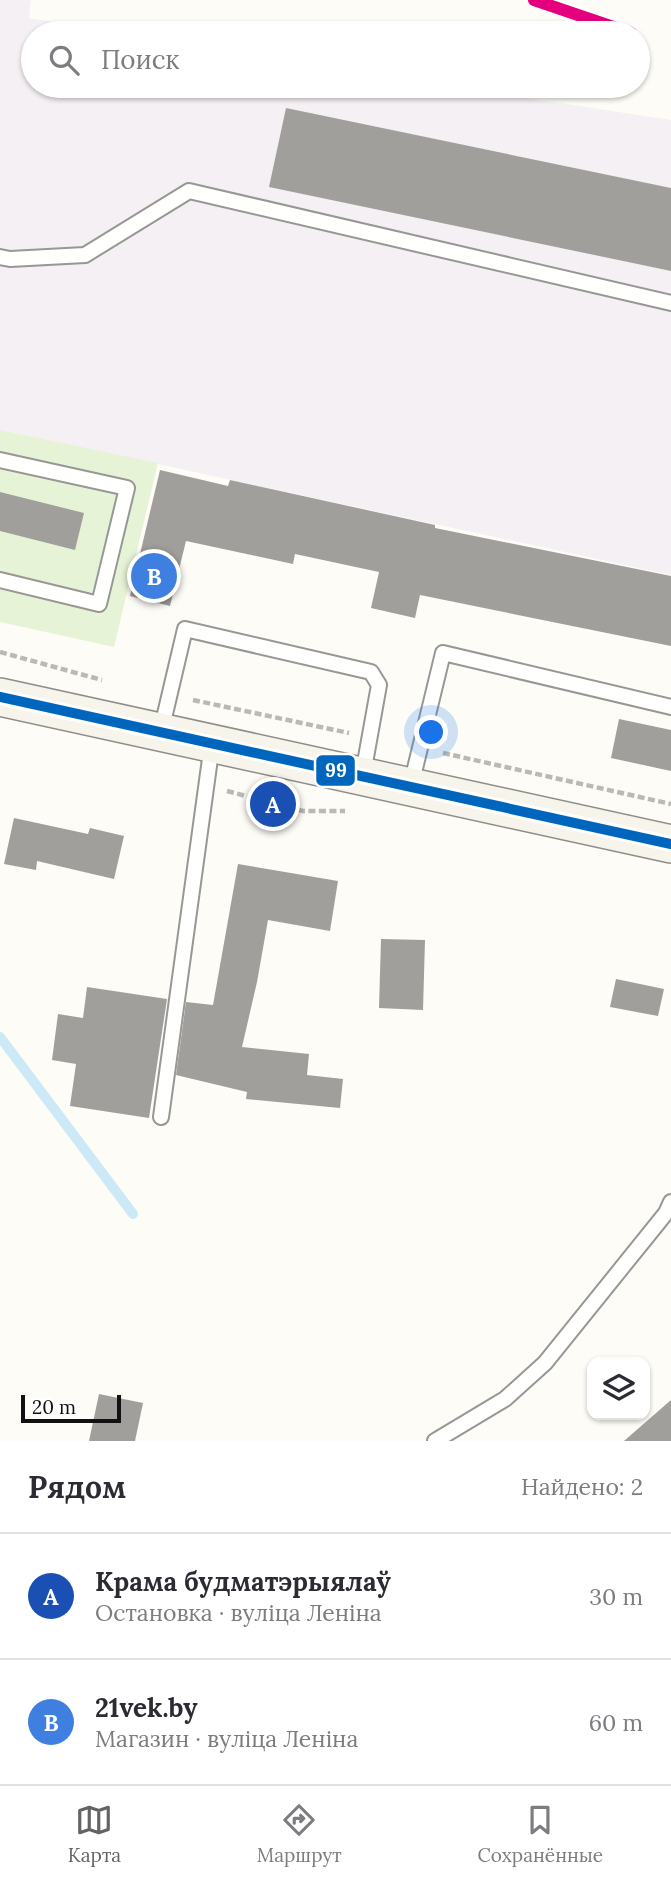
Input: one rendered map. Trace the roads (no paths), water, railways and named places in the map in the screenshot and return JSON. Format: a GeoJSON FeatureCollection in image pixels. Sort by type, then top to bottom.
{"type":"FeatureCollection","features":[{"type":"Feature","properties":{"kind":"main road"},"geometry":{"type":"LineString","coordinates":[[0,697],[671,844]]}},
{"type":"Feature","properties":{"kind":"lane"},"geometry":{"type":"LineString","coordinates":[[0,257],[10,259],[85,255],[189,191],[671,303]]}},
{"type":"Feature","properties":{"kind":"lane"},"geometry":{"type":"LineString","coordinates":[[0,460],[127,488],[99,604],[0,580]]}},
{"type":"Feature","properties":{"kind":"lane"},"geometry":{"type":"LineString","coordinates":[[161,731],[186,629],[371,673],[379,685],[363,776]]}},
{"type":"Feature","properties":{"kind":"lane"},"geometry":{"type":"LineString","coordinates":[[410,786],[443,653],[671,707]]}},
{"type":"Feature","properties":{"kind":"lane"},"geometry":{"type":"LineString","coordinates":[[161,1117],[212,742]]}},
{"type":"Feature","properties":{"kind":"lane"},"geometry":{"type":"LineString","coordinates":[[435,1441],[505,1399],[545,1363],[666,1213],[671,1202]]}},
{"type":"Feature","properties":{"kind":"waterway"},"geometry":{"type":"LineString","coordinates":[[0,1037],[133,1214]]}},
{"type":"Feature","properties":{"kind":"place","name":"21vek.by"},"geometry":{"type":"Point","coordinates":[154,576]}},
{"type":"Feature","properties":{"kind":"place","name":"Крама будматэрыялаў"},"geometry":{"type":"Point","coordinates":[273,804]}}]}
